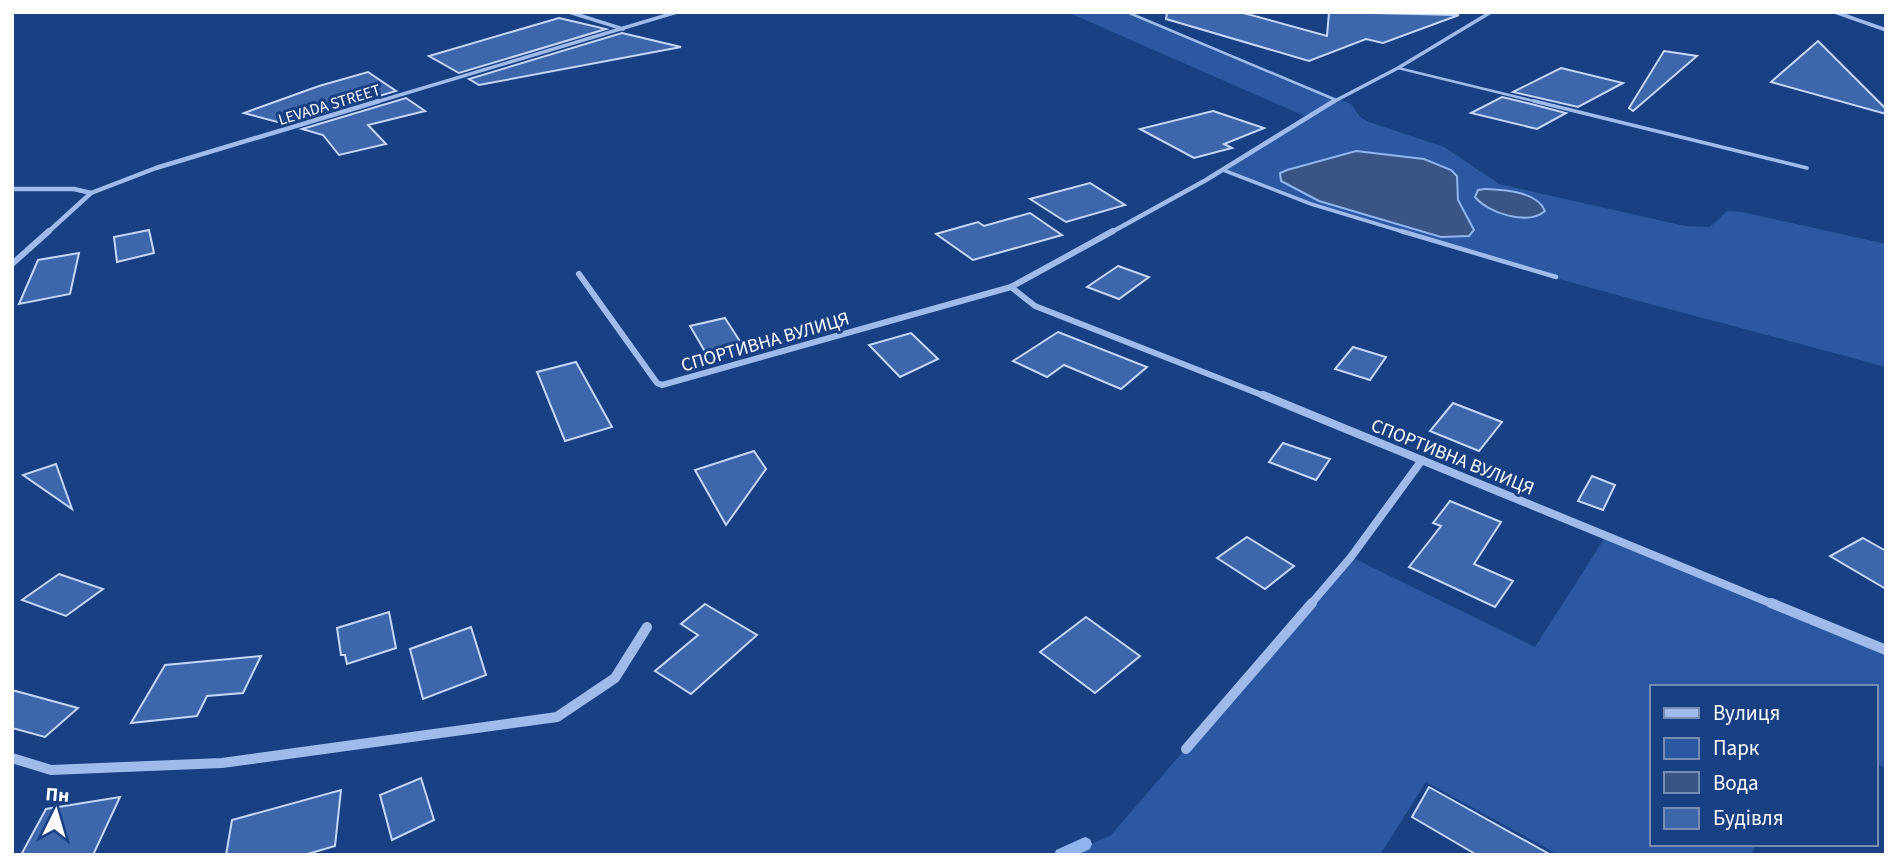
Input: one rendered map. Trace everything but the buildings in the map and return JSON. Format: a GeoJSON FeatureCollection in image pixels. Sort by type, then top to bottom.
{"type":"FeatureCollection","features":[{"type":"Feature","properties":{"kind":"street"},"geometry":{"type":"LineString","coordinates":[[569,12],[624,29]]}},
{"type":"Feature","properties":{"kind":"street","name":"LEVADA STREET"},"geometry":{"type":"LineString","coordinates":[[12,264],[91,194],[156,168],[677,12]]}},
{"type":"Feature","properties":{"kind":"street","name":"СПОРТИВНА ВУЛИЦЯ"},"geometry":{"type":"LineString","coordinates":[[579,274],[657,383],[662,385],[1011,287],[1223,170],[1336,100],[1398,68],[1491,12]]}},
{"type":"Feature","properties":{"kind":"street"},"geometry":{"type":"LineString","coordinates":[[1835,12],[1886,30]]}},
{"type":"Feature","properties":{"kind":"street"},"geometry":{"type":"LineString","coordinates":[[12,189],[74,189],[91,194]]}},
{"type":"Feature","properties":{"kind":"street","name":"СПОРТИВНА ВУЛИЦЯ"},"geometry":{"type":"LineString","coordinates":[[1011,287],[1035,306],[1422,460],[1886,650]]}},
{"type":"Feature","properties":{"kind":"street"},"geometry":{"type":"LineString","coordinates":[[1186,749],[1351,557],[1422,460]]}},
{"type":"Feature","properties":{"kind":"street"},"geometry":{"type":"LineString","coordinates":[[12,758],[51,770],[222,763],[557,717],[615,677],[647,627]]}},
{"type":"Feature","properties":{"kind":"lane"},"geometry":{"type":"LineString","coordinates":[[1127,12],[1336,100]]}},
{"type":"Feature","properties":{"kind":"lane"},"geometry":{"type":"LineString","coordinates":[[1398,68],[1807,168]]}},
{"type":"Feature","properties":{"kind":"lane"},"geometry":{"type":"LineString","coordinates":[[1223,170],[1311,204],[1556,277]]}},
{"type":"Feature","properties":{"kind":"green space"},"geometry":{"type":"Polygon","coordinates":[[[1067,12],[1127,12],[1351,104],[1360,117],[1369,122],[1444,147],[1499,184],[1685,226],[1710,227],[1727,211],[1742,212],[1886,244],[1886,367],[1468,253],[1386,228],[1223,170],[1307,117],[1067,12]]]}},
{"type":"Feature","properties":{"kind":"green space"},"geometry":{"type":"Polygon","coordinates":[[[1606,536],[1886,650],[1886,768],[1877,765],[1877,685],[1650,685],[1650,846],[1754,846],[1752,855],[1559,855],[1426,782],[1380,855],[1067,855],[1111,835],[1351,557],[1535,647],[1606,536]]]}},
{"type":"Feature","properties":{"kind":"water"},"geometry":{"type":"Polygon","coordinates":[[[1356,151],[1424,159],[1451,170],[1457,176],[1458,200],[1474,230],[1469,236],[1441,237],[1319,201],[1281,181],[1280,173],[1287,170],[1356,151]]]}},
{"type":"Feature","properties":{"kind":"water"},"geometry":{"type":"Polygon","coordinates":[[[1478,190],[1528,196],[1541,204],[1545,211],[1529,217],[1509,216],[1498,212],[1475,197],[1478,190]]]}},
{"type":"Feature","properties":{"kind":"waterway"},"geometry":{"type":"LineString","coordinates":[[1061,855],[1085,844]]}}]}
